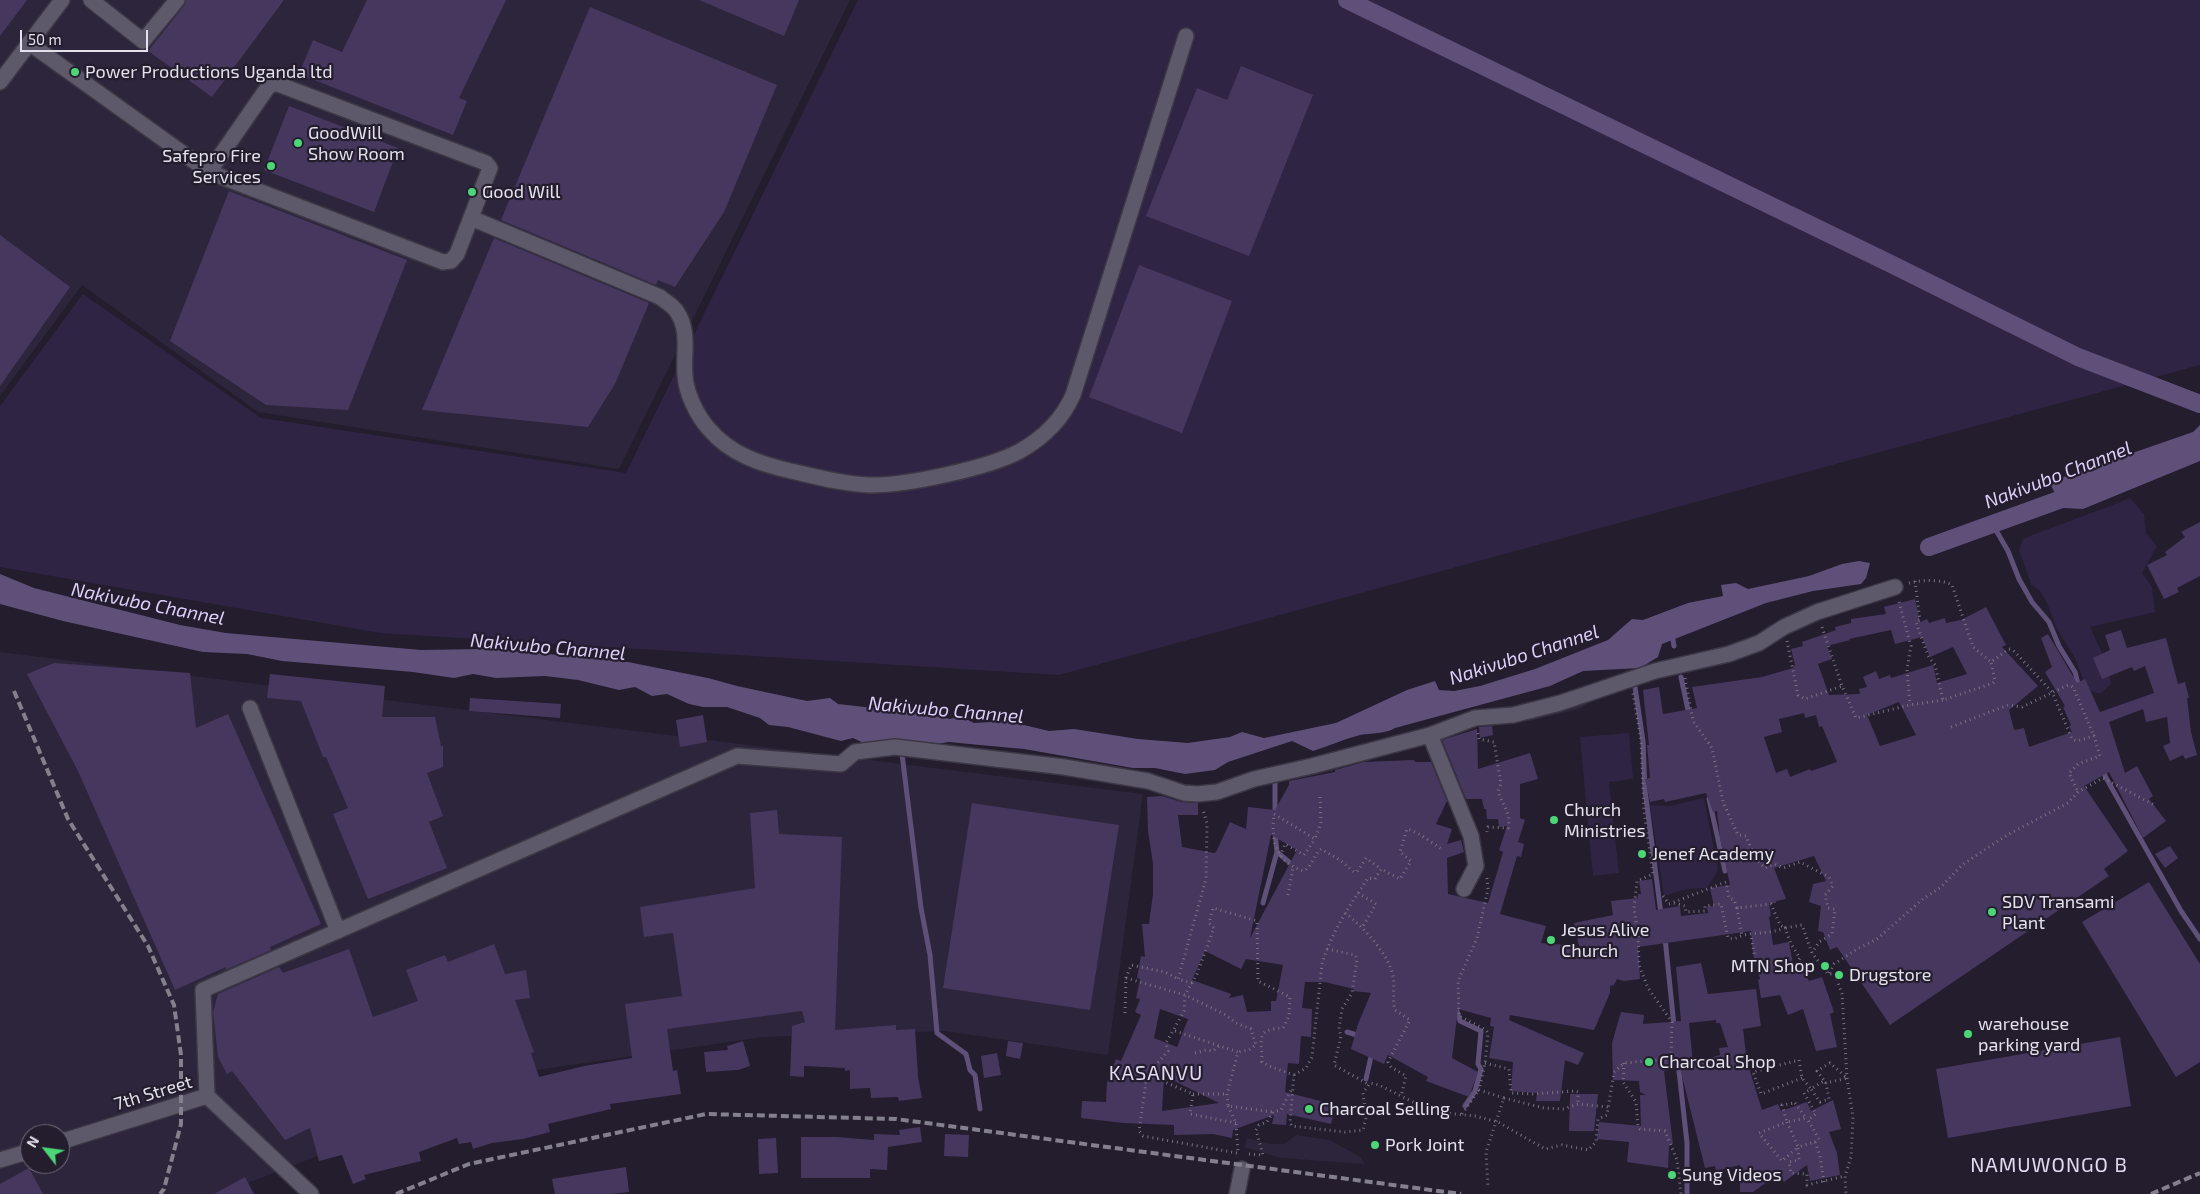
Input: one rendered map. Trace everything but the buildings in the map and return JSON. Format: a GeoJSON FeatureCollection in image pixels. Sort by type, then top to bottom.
{"type":"FeatureCollection","features":[{"type":"Feature","properties":{"kind":"street"},"geometry":{"type":"LineString","coordinates":[[0,82],[62,0]]}},
{"type":"Feature","properties":{"kind":"street"},"geometry":{"type":"LineString","coordinates":[[91,0],[143,41],[177,0]]}},
{"type":"Feature","properties":{"kind":"street"},"geometry":{"type":"LineString","coordinates":[[471,218],[660,297],[677,311],[685,328],[685,377],[696,411],[708,429],[728,448],[765,465],[828,480],[870,485],[919,480],[981,465],[1019,452],[1050,430],[1065,414],[1073,395],[1186,36]]}},
{"type":"Feature","properties":{"kind":"street"},"geometry":{"type":"LineString","coordinates":[[30,43],[209,172],[443,262],[452,261],[457,254],[490,168],[486,163],[275,83],[268,87],[209,172]]}},
{"type":"Feature","properties":{"kind":"street"},"geometry":{"type":"LineString","coordinates":[[207,1096],[203,990],[737,756],[841,764],[855,752],[895,747],[1064,767],[1148,781],[1184,793],[1216,792],[1254,778],[1312,766],[1430,735],[1472,719],[1514,715],[1560,703],[1682,665],[1729,654],[1759,642],[1784,627],[1816,612],[1895,588]]}},
{"type":"Feature","properties":{"kind":"street"},"geometry":{"type":"LineString","coordinates":[[250,708],[338,931]]}},
{"type":"Feature","properties":{"kind":"street"},"geometry":{"type":"LineString","coordinates":[[1430,735],[1471,836],[1476,866],[1464,889]]}},
{"type":"Feature","properties":{"kind":"street","name":"7th Street"},"geometry":{"type":"LineString","coordinates":[[70,1139],[207,1096],[311,1194]]}},
{"type":"Feature","properties":{"kind":"street"},"geometry":{"type":"LineString","coordinates":[[0,1160],[20,1154]]}},
{"type":"Feature","properties":{"kind":"street"},"geometry":{"type":"LineString","coordinates":[[1237,1194],[1242,1170]]}},
{"type":"Feature","properties":{"kind":"path"},"geometry":{"type":"LineString","coordinates":[[1915,582],[1920,620],[1916,622],[1928,656],[1935,664],[1943,700]]}},
{"type":"Feature","properties":{"kind":"path"},"geometry":{"type":"LineString","coordinates":[[1816,612],[1842,686],[1856,718],[1910,705],[1943,700],[1995,681],[1991,662],[1973,647],[1952,585],[1945,582],[1915,582],[1895,588],[1910,646],[1907,669],[1910,705]]}},
{"type":"Feature","properties":{"kind":"path"},"geometry":{"type":"LineString","coordinates":[[1784,627],[1798,695],[1804,699],[1842,686]]}},
{"type":"Feature","properties":{"kind":"path"},"geometry":{"type":"LineString","coordinates":[[1991,662],[2011,650],[2052,692],[2072,739],[2077,741],[2094,736]]}},
{"type":"Feature","properties":{"kind":"path"},"geometry":{"type":"LineString","coordinates":[[1682,665],[1693,721],[1712,748],[1722,802],[1738,835],[1746,836],[1755,858],[1765,868],[1774,864],[1783,868],[1800,862],[1829,877],[1833,886],[1825,896],[1828,908],[1835,909],[1832,934],[1819,942],[1812,953]]}},
{"type":"Feature","properties":{"kind":"path"},"geometry":{"type":"LineString","coordinates":[[1327,949],[1355,955],[1357,959],[1352,993],[1342,1009],[1339,1029],[1341,1036],[1334,1065],[1368,1084],[1379,1085],[1433,1112],[1475,1116],[1498,1122],[1545,1149],[1562,1145],[1586,1150],[1596,1142],[1598,1119],[1607,1115],[1613,1074],[1624,1063],[1670,1058],[1672,1046],[1672,1022],[1648,988],[1639,966],[1638,936],[1634,908],[1637,881],[1653,874],[1644,811],[1641,740],[1630,680]]}},
{"type":"Feature","properties":{"kind":"path"},"geometry":{"type":"LineString","coordinates":[[1951,727],[2008,705],[2022,707],[2068,685],[2073,688],[2094,736],[2100,756],[2078,764],[2069,773],[2078,792]]}},
{"type":"Feature","properties":{"kind":"path"},"geometry":{"type":"LineString","coordinates":[[1487,836],[1488,827],[1508,828],[1509,826],[1508,810],[1502,806],[1498,792],[1501,784],[1494,742]]}},
{"type":"Feature","properties":{"kind":"path"},"geometry":{"type":"LineString","coordinates":[[1828,974],[1834,964],[1857,949],[1876,940],[1923,899],[1941,888],[1962,865],[2007,835],[2068,803],[2078,792],[2103,778],[2156,806]]}},
{"type":"Feature","properties":{"kind":"path"},"geometry":{"type":"LineString","coordinates":[[1280,856],[1285,844],[1304,855],[1315,839],[1321,823],[1320,797]]}},
{"type":"Feature","properties":{"kind":"path"},"geometry":{"type":"LineString","coordinates":[[1178,979],[1206,879],[1207,824],[1200,801]]}},
{"type":"Feature","properties":{"kind":"path"},"geometry":{"type":"LineString","coordinates":[[1315,839],[1274,814],[1272,834],[1280,856],[1293,868],[1306,871],[1321,849],[1340,860],[1354,872],[1357,872],[1366,858],[1380,869],[1400,879],[1411,861],[1400,852],[1407,828],[1416,831],[1420,836],[1443,850]]}},
{"type":"Feature","properties":{"kind":"path"},"geometry":{"type":"LineString","coordinates":[[1288,895],[1293,868]]}},
{"type":"Feature","properties":{"kind":"path"},"geometry":{"type":"LineString","coordinates":[[1228,1106],[1273,1112],[1281,1110],[1290,1094],[1294,1075],[1306,1068],[1312,1057],[1320,978],[1327,949],[1345,913],[1358,893],[1368,878],[1375,878],[1380,869]]}},
{"type":"Feature","properties":{"kind":"path"},"geometry":{"type":"LineString","coordinates":[[1461,1114],[1479,1090],[1485,1064],[1488,1033],[1482,1027],[1460,1017],[1458,981],[1477,938],[1488,890],[1487,871]]}},
{"type":"Feature","properties":{"kind":"path"},"geometry":{"type":"LineString","coordinates":[[1673,903],[1724,881],[1727,883],[1728,898],[1734,900],[1737,908],[1742,936]]}},
{"type":"Feature","properties":{"kind":"path"},"geometry":{"type":"LineString","coordinates":[[1358,893],[1376,904],[1363,926]]}},
{"type":"Feature","properties":{"kind":"path"},"geometry":{"type":"LineString","coordinates":[[1663,896],[1668,904],[1673,903],[1685,906],[1686,912],[1705,911],[1705,906],[1721,904],[1728,938],[1734,940],[1742,936],[1802,924],[1812,953],[1828,974]]}},
{"type":"Feature","properties":{"kind":"path"},"geometry":{"type":"LineString","coordinates":[[1737,908],[1771,904],[1780,925],[1785,928],[1791,944],[1800,958],[1795,965],[1782,973],[1773,962],[1756,964],[1751,935]]}},
{"type":"Feature","properties":{"kind":"path"},"geometry":{"type":"LineString","coordinates":[[1273,1112],[1267,1122],[1259,1125],[1256,1130],[1263,1155],[1237,1153],[1141,1134],[1139,1132],[1148,1075],[1168,1051],[1166,1042],[1175,1031],[1184,1011],[1185,995],[1200,966],[1214,928],[1209,923],[1212,908],[1256,920],[1258,981],[1290,997],[1289,1016],[1283,1028],[1268,1029],[1264,1032],[1262,1037],[1262,1062],[1294,1075]]}},
{"type":"Feature","properties":{"kind":"path"},"geometry":{"type":"LineString","coordinates":[[1345,913],[1363,926],[1367,936],[1379,947],[1391,966],[1394,978],[1395,1010],[1410,1020],[1388,1062],[1391,1067],[1406,1076],[1401,1096]]}},
{"type":"Feature","properties":{"kind":"path"},"geometry":{"type":"LineString","coordinates":[[1125,1013],[1126,978],[1130,964],[1165,972],[1178,979],[1192,983]]}},
{"type":"Feature","properties":{"kind":"path"},"geometry":{"type":"LineString","coordinates":[[1828,974],[1835,974],[1842,994],[1846,1078],[1853,1117],[1851,1157],[1844,1176],[1846,1194]]}},
{"type":"Feature","properties":{"kind":"path"},"geometry":{"type":"LineString","coordinates":[[1126,978],[1185,995],[1226,1015],[1236,1023],[1251,1029],[1256,1045],[1249,1050],[1238,1052],[1175,1031]]}},
{"type":"Feature","properties":{"kind":"path"},"geometry":{"type":"LineString","coordinates":[[1196,1053],[1206,1050],[1213,1051],[1220,1046]]}},
{"type":"Feature","properties":{"kind":"path"},"geometry":{"type":"LineString","coordinates":[[1237,1153],[1236,1123],[1228,1106],[1227,1094],[1238,1052]]}},
{"type":"Feature","properties":{"kind":"path"},"geometry":{"type":"LineString","coordinates":[[1802,1078],[1761,1094],[1756,1075],[1753,1072],[1799,1060],[1802,1078],[1820,1102],[1829,1099],[1825,1082],[1817,1071],[1830,1063],[1846,1078]]}},
{"type":"Feature","properties":{"kind":"path"},"geometry":{"type":"LineString","coordinates":[[1624,1063],[1623,1082],[1636,1102],[1638,1127],[1640,1129],[1664,1130],[1677,1160],[1680,1194]]}},
{"type":"Feature","properties":{"kind":"path"},"geometry":{"type":"LineString","coordinates":[[1485,1064],[1509,1069],[1511,1093],[1532,1094],[1576,1091],[1578,1092],[1578,1104]]}},
{"type":"Feature","properties":{"kind":"path"},"geometry":{"type":"LineString","coordinates":[[1148,1075],[1193,1094],[1227,1094]]}},
{"type":"Feature","properties":{"kind":"path"},"geometry":{"type":"LineString","coordinates":[[1294,1075],[1290,1124],[1345,1132],[1361,1131],[1365,1128],[1366,1118],[1363,1093],[1368,1084]]}},
{"type":"Feature","properties":{"kind":"path"},"geometry":{"type":"LineString","coordinates":[[1844,1176],[1807,1185],[1807,1174],[1791,1173],[1789,1162],[1799,1160],[1798,1147],[1787,1122],[1782,1104],[1795,1103],[1806,1118],[1787,1122],[1759,1133],[1782,1161],[1798,1147],[1820,1139],[1808,1120],[1816,1114],[1804,1093],[1825,1082],[1846,1078]]}},
{"type":"Feature","properties":{"kind":"path"},"geometry":{"type":"LineString","coordinates":[[1479,1090],[1544,1108],[1564,1109],[1578,1104],[1608,1107]]}},
{"type":"Feature","properties":{"kind":"path"},"geometry":{"type":"LineString","coordinates":[[1193,1094],[1190,1114],[1236,1123]]}},
{"type":"Feature","properties":{"kind":"path"},"geometry":{"type":"LineString","coordinates":[[1488,1187],[1486,1152],[1498,1122],[1504,1098]]}},
{"type":"Feature","properties":{"kind":"path"},"geometry":{"type":"LineString","coordinates":[[1814,1142],[1820,1156],[1824,1182]]}},
{"type":"Feature","properties":{"kind":"shaded area"},"geometry":{"type":"Polygon","coordinates":[[[0,0],[850,0],[619,469],[258,412],[82,285],[0,396],[0,0]]]}},
{"type":"Feature","properties":{"kind":"shaded area"},"geometry":{"type":"Polygon","coordinates":[[[858,0],[2200,0],[2200,365],[1059,675],[381,633],[0,567],[0,406],[83,294],[261,418],[626,473],[858,0]]]}},
{"type":"Feature","properties":{"kind":"shaded area"},"geometry":{"type":"Polygon","coordinates":[[[2152,385],[2200,399],[2200,413],[2181,405],[2152,385]]]}},
{"type":"Feature","properties":{"kind":"shaded area"},"geometry":{"type":"Polygon","coordinates":[[[2200,425],[2200,461],[2083,509],[2063,508],[2049,482],[2193,432],[2200,425]]]}},
{"type":"Feature","properties":{"kind":"shaded area"},"geometry":{"type":"Polygon","coordinates":[[[2130,498],[2144,514],[2146,533],[2157,546],[2142,573],[2152,587],[2155,612],[2090,627],[2107,664],[2111,684],[2100,694],[2090,691],[2083,679],[2076,660],[2056,627],[2047,603],[2040,591],[2031,584],[2019,550],[2023,539],[2130,498]]]}},
{"type":"Feature","properties":{"kind":"shaded area"},"geometry":{"type":"Polygon","coordinates":[[[1859,561],[1870,563],[1866,578],[1861,584],[1813,591],[1766,603],[1662,644],[1658,657],[1640,668],[1583,671],[1550,686],[1387,731],[1360,735],[1313,751],[1292,741],[1228,762],[1215,770],[1185,774],[1155,768],[1133,768],[1024,749],[949,742],[917,747],[891,739],[868,745],[853,738],[841,741],[788,727],[769,725],[760,718],[727,707],[703,707],[689,704],[667,694],[652,696],[635,687],[619,690],[578,680],[545,676],[496,678],[473,674],[454,678],[413,672],[282,661],[247,654],[203,652],[63,621],[0,604],[0,574],[34,588],[180,625],[226,633],[421,650],[483,649],[628,662],[807,701],[830,698],[838,704],[926,714],[950,719],[960,716],[974,723],[1007,721],[1049,731],[1074,729],[1138,739],[1188,743],[1230,737],[1242,732],[1264,738],[1336,723],[1407,690],[1435,681],[1439,690],[1454,691],[1480,686],[1535,669],[1608,640],[1632,619],[1643,620],[1688,603],[1723,596],[1721,585],[1736,583],[1748,589],[1809,576],[1842,564],[1859,561]]]}},
{"type":"Feature","properties":{"kind":"shaded area"},"geometry":{"type":"Polygon","coordinates":[[[0,652],[1143,794],[1108,1055],[945,1031],[763,1037],[537,1070],[220,1194],[0,1194],[0,652]]]}},
{"type":"Feature","properties":{"kind":"shaded area"},"geometry":{"type":"Polygon","coordinates":[[[1581,699],[1589,703],[1580,709],[1530,721],[1521,719],[1514,724],[1501,719],[1581,699]]]}},
{"type":"Feature","properties":{"kind":"shaded area"},"geometry":{"type":"Polygon","coordinates":[[[1629,733],[1633,779],[1609,782],[1619,873],[1593,876],[1580,737],[1629,733]]]}},
{"type":"Feature","properties":{"kind":"shaded area"},"geometry":{"type":"Polygon","coordinates":[[[1704,798],[1718,870],[1707,888],[1686,889],[1664,896],[1650,805],[1669,806],[1704,798]]]}},
{"type":"Feature","properties":{"kind":"shaded area"},"geometry":{"type":"Polygon","coordinates":[[[1296,1135],[1329,1140],[1361,1157],[1365,1164],[1281,1158],[1244,1147],[1247,1138],[1269,1144],[1284,1144],[1296,1135]]]}},
{"type":"Feature","properties":{"kind":"waterway"},"geometry":{"type":"LineString","coordinates":[[1347,0],[1889,263],[2078,357],[2200,404]]}},
{"type":"Feature","properties":{"kind":"waterway","name":"Nakivubo Channel"},"geometry":{"type":"LineString","coordinates":[[1929,547],[2081,492]]}},
{"type":"Feature","properties":{"kind":"waterway"},"geometry":{"type":"LineString","coordinates":[[1993,525],[2008,551],[2019,579],[2032,602],[2049,622],[2059,646],[2075,672],[2079,688]]}},
{"type":"Feature","properties":{"kind":"waterway"},"geometry":{"type":"LineString","coordinates":[[1672,634],[1674,646]]}},
{"type":"Feature","properties":{"kind":"waterway"},"geometry":{"type":"LineString","coordinates":[[1681,677],[1689,715]]}},
{"type":"Feature","properties":{"kind":"waterway"},"geometry":{"type":"LineString","coordinates":[[1635,687],[1643,741],[1645,790],[1661,914]]}},
{"type":"Feature","properties":{"kind":"waterway"},"geometry":{"type":"LineString","coordinates":[[902,754],[921,908],[930,955],[937,1033],[966,1054],[970,1070],[975,1075],[980,1109]]}},
{"type":"Feature","properties":{"kind":"waterway"},"geometry":{"type":"LineString","coordinates":[[2104,768],[2105,776],[2181,911],[2200,939]]}},
{"type":"Feature","properties":{"kind":"waterway"},"geometry":{"type":"LineString","coordinates":[[1275,777],[1275,816]]}},
{"type":"Feature","properties":{"kind":"waterway"},"geometry":{"type":"LineString","coordinates":[[1709,799],[1725,871]]}},
{"type":"Feature","properties":{"kind":"waterway"},"geometry":{"type":"LineString","coordinates":[[1275,832],[1277,852],[1295,867]]}},
{"type":"Feature","properties":{"kind":"waterway"},"geometry":{"type":"LineString","coordinates":[[1263,903],[1277,852]]}},
{"type":"Feature","properties":{"kind":"waterway"},"geometry":{"type":"LineString","coordinates":[[1665,938],[1674,1026]]}},
{"type":"Feature","properties":{"kind":"waterway"},"geometry":{"type":"LineString","coordinates":[[1456,1008],[1460,1021],[1481,1031],[1478,1064],[1481,1069],[1475,1091],[1465,1106]]}},
{"type":"Feature","properties":{"kind":"waterway"},"geometry":{"type":"LineString","coordinates":[[1347,1032],[1360,1036]]}},
{"type":"Feature","properties":{"kind":"waterway"},"geometry":{"type":"LineString","coordinates":[[1366,1079],[1372,1052]]}},
{"type":"Feature","properties":{"kind":"waterway"},"geometry":{"type":"LineString","coordinates":[[1678,1062],[1687,1143],[1687,1194]]}},
{"type":"Feature","properties":{"kind":"railway"},"geometry":{"type":"LineString","coordinates":[[14,691],[68,819],[148,946],[174,1005],[181,1055],[181,1124],[164,1189],[160,1194]]}},
{"type":"Feature","properties":{"kind":"railway"},"geometry":{"type":"LineString","coordinates":[[396,1194],[469,1164],[706,1114],[896,1119],[1461,1194]]}},
{"type":"Feature","properties":{"kind":"railway"},"geometry":{"type":"LineString","coordinates":[[2151,1194],[2200,1173]]}},
{"type":"Feature","properties":{"kind":"place","name":"Power Productions Uganda ltd"},"geometry":{"type":"Point","coordinates":[75,72]}},
{"type":"Feature","properties":{"kind":"place","name":"GoodWill Show Room"},"geometry":{"type":"Point","coordinates":[298,143]}},
{"type":"Feature","properties":{"kind":"place","name":"Safepro Fire Services"},"geometry":{"type":"Point","coordinates":[271,166]}},
{"type":"Feature","properties":{"kind":"place","name":"Good Will"},"geometry":{"type":"Point","coordinates":[472,192]}},
{"type":"Feature","properties":{"kind":"place","name":"Church Ministries"},"geometry":{"type":"Point","coordinates":[1554,820]}},
{"type":"Feature","properties":{"kind":"place","name":"Jenef Academy"},"geometry":{"type":"Point","coordinates":[1642,854]}},
{"type":"Feature","properties":{"kind":"place","name":"SDV Transami Plant"},"geometry":{"type":"Point","coordinates":[1992,912]}},
{"type":"Feature","properties":{"kind":"place","name":"Jesus Alive Church"},"geometry":{"type":"Point","coordinates":[1551,940]}},
{"type":"Feature","properties":{"kind":"place","name":"MTN Shop"},"geometry":{"type":"Point","coordinates":[1825,966]}},
{"type":"Feature","properties":{"kind":"place","name":"Drugstore"},"geometry":{"type":"Point","coordinates":[1839,975]}},
{"type":"Feature","properties":{"kind":"place","name":"warehouse parking yard"},"geometry":{"type":"Point","coordinates":[1968,1034]}},
{"type":"Feature","properties":{"kind":"place","name":"Charcoal Shop"},"geometry":{"type":"Point","coordinates":[1649,1062]}},
{"type":"Feature","properties":{"kind":"place","name":"Charcoal Selling"},"geometry":{"type":"Point","coordinates":[1309,1109]}},
{"type":"Feature","properties":{"kind":"place","name":"Pork Joint"},"geometry":{"type":"Point","coordinates":[1375,1145]}},
{"type":"Feature","properties":{"kind":"place","name":"Sung Videos"},"geometry":{"type":"Point","coordinates":[1672,1175]}},
{"type":"Feature","properties":{"kind":"district","name":"KASANVU"},"geometry":{"type":"Point","coordinates":[1156,1073]}},
{"type":"Feature","properties":{"kind":"district","name":"NAMUWONGO B"},"geometry":{"type":"Point","coordinates":[2049,1165]}}]}
